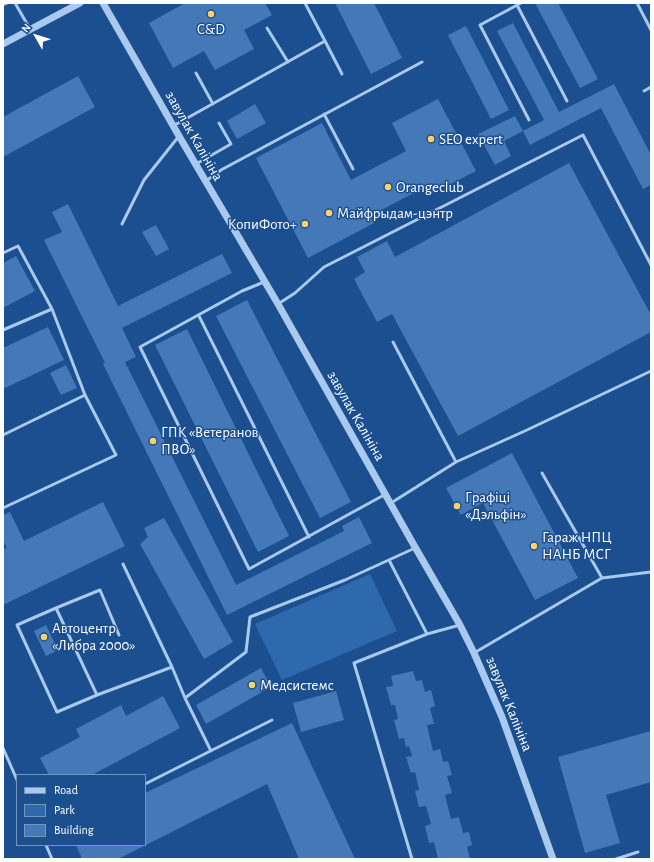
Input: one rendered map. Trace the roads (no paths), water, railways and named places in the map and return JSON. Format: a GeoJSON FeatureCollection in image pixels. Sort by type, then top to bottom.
{"type":"FeatureCollection","features":[{"type":"Feature","properties":{"kind":"street"},"geometry":{"type":"LineString","coordinates":[[3,44],[80,3]]}},
{"type":"Feature","properties":{"kind":"street","name":"завулак Калініна"},"geometry":{"type":"LineString","coordinates":[[103,3],[173,126],[278,304],[460,625],[502,717],[553,859]]}},
{"type":"Feature","properties":{"kind":"lane"},"geometry":{"type":"LineString","coordinates":[[3,5],[7,3]]}},
{"type":"Feature","properties":{"kind":"lane"},"geometry":{"type":"LineString","coordinates":[[15,3],[30,30]]}},
{"type":"Feature","properties":{"kind":"lane"},"geometry":{"type":"LineString","coordinates":[[305,3],[342,74]]}},
{"type":"Feature","properties":{"kind":"lane"},"geometry":{"type":"LineString","coordinates":[[521,3],[480,25],[529,120]]}},
{"type":"Feature","properties":{"kind":"lane"},"geometry":{"type":"LineString","coordinates":[[637,3],[651,30]]}},
{"type":"Feature","properties":{"kind":"lane"},"geometry":{"type":"LineString","coordinates":[[517,5],[567,101]]}},
{"type":"Feature","properties":{"kind":"lane"},"geometry":{"type":"LineString","coordinates":[[267,28],[288,62]]}},
{"type":"Feature","properties":{"kind":"lane"},"geometry":{"type":"LineString","coordinates":[[173,126],[325,41]]}},
{"type":"Feature","properties":{"kind":"lane"},"geometry":{"type":"LineString","coordinates":[[206,181],[221,170],[422,62]]}},
{"type":"Feature","properties":{"kind":"lane"},"geometry":{"type":"LineString","coordinates":[[196,73],[214,104]]}},
{"type":"Feature","properties":{"kind":"lane"},"geometry":{"type":"LineString","coordinates":[[644,91],[651,87]]}},
{"type":"Feature","properties":{"kind":"lane"},"geometry":{"type":"LineString","coordinates":[[324,114],[353,169]]}},
{"type":"Feature","properties":{"kind":"lane"},"geometry":{"type":"LineString","coordinates":[[196,164],[231,144],[219,123]]}},
{"type":"Feature","properties":{"kind":"lane"},"geometry":{"type":"LineString","coordinates":[[278,304],[295,293],[324,267],[583,135],[651,265]]}},
{"type":"Feature","properties":{"kind":"lane"},"geometry":{"type":"LineString","coordinates":[[122,224],[144,180],[179,136]]}},
{"type":"Feature","properties":{"kind":"lane"},"geometry":{"type":"LineString","coordinates":[[3,253],[18,246],[52,309],[85,395],[116,455],[3,508]]}},
{"type":"Feature","properties":{"kind":"lane"},"geometry":{"type":"LineString","coordinates":[[265,282],[242,291],[140,348],[248,569],[386,494]]}},
{"type":"Feature","properties":{"kind":"lane"},"geometry":{"type":"LineString","coordinates":[[3,330],[52,309]]}},
{"type":"Feature","properties":{"kind":"lane"},"geometry":{"type":"LineString","coordinates":[[199,316],[309,537]]}},
{"type":"Feature","properties":{"kind":"lane"},"geometry":{"type":"LineString","coordinates":[[393,342],[456,462]]}},
{"type":"Feature","properties":{"kind":"lane"},"geometry":{"type":"LineString","coordinates":[[391,503],[456,462],[651,371]]}},
{"type":"Feature","properties":{"kind":"lane"},"geometry":{"type":"LineString","coordinates":[[3,435],[85,395]]}},
{"type":"Feature","properties":{"kind":"lane"},"geometry":{"type":"LineString","coordinates":[[542,473],[602,578]]}},
{"type":"Feature","properties":{"kind":"lane"},"geometry":{"type":"LineString","coordinates":[[185,698],[246,652],[250,617],[345,580],[415,548]]}},
{"type":"Feature","properties":{"kind":"lane"},"geometry":{"type":"LineString","coordinates":[[389,560],[427,634]]}},
{"type":"Feature","properties":{"kind":"lane"},"geometry":{"type":"LineString","coordinates":[[123,564],[211,751]]}},
{"type":"Feature","properties":{"kind":"lane"},"geometry":{"type":"LineString","coordinates":[[474,653],[602,578],[651,572]]}},
{"type":"Feature","properties":{"kind":"lane"},"geometry":{"type":"LineString","coordinates":[[119,635],[100,590],[17,625],[57,712],[97,695],[172,667]]}},
{"type":"Feature","properties":{"kind":"lane"},"geometry":{"type":"LineString","coordinates":[[56,608],[97,695]]}},
{"type":"Feature","properties":{"kind":"lane"},"geometry":{"type":"LineString","coordinates":[[412,859],[354,663],[427,634],[460,625]]}},
{"type":"Feature","properties":{"kind":"lane"},"geometry":{"type":"LineString","coordinates":[[146,784],[272,720]]}},
{"type":"Feature","properties":{"kind":"lane"},"geometry":{"type":"LineString","coordinates":[[3,748],[16,778]]}},
{"type":"Feature","properties":{"kind":"lane"},"geometry":{"type":"LineString","coordinates":[[46,846],[52,859]]}},
{"type":"Feature","properties":{"kind":"lane"},"geometry":{"type":"LineString","coordinates":[[616,859],[638,852]]}},
{"type":"Feature","properties":{"kind":"place","name":"C&D"},"geometry":{"type":"Point","coordinates":[211,14]}},
{"type":"Feature","properties":{"kind":"place","name":"SEO expert"},"geometry":{"type":"Point","coordinates":[431,139]}},
{"type":"Feature","properties":{"kind":"place","name":"Orangeclub"},"geometry":{"type":"Point","coordinates":[388,187]}},
{"type":"Feature","properties":{"kind":"place","name":"Майфрыдам-цэнтр"},"geometry":{"type":"Point","coordinates":[329,213]}},
{"type":"Feature","properties":{"kind":"place","name":"КопиФото+"},"geometry":{"type":"Point","coordinates":[305,224]}},
{"type":"Feature","properties":{"kind":"place","name":"ГПК «Ветеранов ПВО»"},"geometry":{"type":"Point","coordinates":[153,441]}},
{"type":"Feature","properties":{"kind":"place","name":"Графіці «Дэльфін»"},"geometry":{"type":"Point","coordinates":[457,506]}},
{"type":"Feature","properties":{"kind":"place","name":"Гараж НПЦ НАНБ МСГ"},"geometry":{"type":"Point","coordinates":[534,546]}},
{"type":"Feature","properties":{"kind":"place","name":"Автоцентр «Либра 2000»"},"geometry":{"type":"Point","coordinates":[44,637]}},
{"type":"Feature","properties":{"kind":"place","name":"Медсистемс"},"geometry":{"type":"Point","coordinates":[252,685]}}]}
